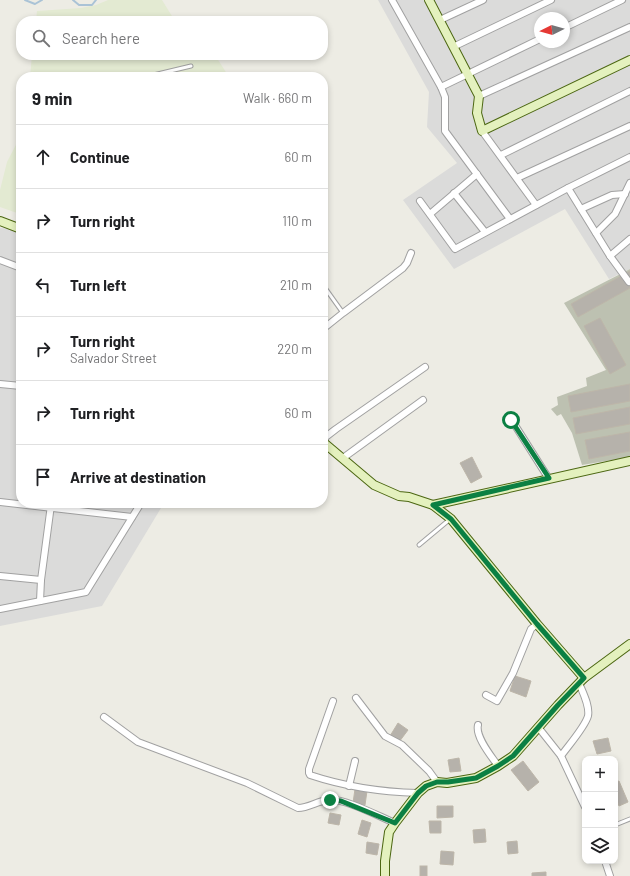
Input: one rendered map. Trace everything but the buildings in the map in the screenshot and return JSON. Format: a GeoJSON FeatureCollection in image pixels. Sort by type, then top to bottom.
{"type":"FeatureCollection","features":[{"type":"Feature","properties":{"kind":"street"},"geometry":{"type":"LineString","coordinates":[[392,0],[441,87],[445,97],[445,131],[510,219]]}},
{"type":"Feature","properties":{"kind":"street"},"geometry":{"type":"LineString","coordinates":[[429,0],[479,96],[477,114],[482,131],[501,155],[536,205]]}},
{"type":"Feature","properties":{"kind":"street"},"geometry":{"type":"LineString","coordinates":[[440,20],[483,0]]}},
{"type":"Feature","properties":{"kind":"street"},"geometry":{"type":"LineString","coordinates":[[453,47],[551,0]]}},
{"type":"Feature","properties":{"kind":"street"},"geometry":{"type":"LineString","coordinates":[[570,25],[622,0]]}},
{"type":"Feature","properties":{"kind":"street"},"geometry":{"type":"LineString","coordinates":[[479,96],[630,26]]}},
{"type":"Feature","properties":{"kind":"street"},"geometry":{"type":"LineString","coordinates":[[441,87],[534,42]]}},
{"type":"Feature","properties":{"kind":"street"},"geometry":{"type":"LineString","coordinates":[[482,131],[630,60]]}},
{"type":"Feature","properties":{"kind":"street"},"geometry":{"type":"LineString","coordinates":[[501,155],[630,91]]}},
{"type":"Feature","properties":{"kind":"street"},"geometry":{"type":"LineString","coordinates":[[517,178],[630,126]]}},
{"type":"Feature","properties":{"kind":"street"},"geometry":{"type":"LineString","coordinates":[[420,201],[455,249],[568,188],[630,158]]}},
{"type":"Feature","properties":{"kind":"street"},"geometry":{"type":"LineString","coordinates":[[430,214],[477,174]]}},
{"type":"Feature","properties":{"kind":"street"},"geometry":{"type":"LineString","coordinates":[[596,233],[615,214],[630,183]]}},
{"type":"Feature","properties":{"kind":"street"},"geometry":{"type":"LineString","coordinates":[[568,188],[610,256],[629,282]]}},
{"type":"Feature","properties":{"kind":"street"},"geometry":{"type":"LineString","coordinates":[[454,193],[485,232]]}},
{"type":"Feature","properties":{"kind":"street"},"geometry":{"type":"LineString","coordinates":[[581,209],[612,195],[625,194]]}},
{"type":"Feature","properties":{"kind":"street"},"geometry":{"type":"LineString","coordinates":[[0,222],[16,227]]}},
{"type":"Feature","properties":{"kind":"street"},"geometry":{"type":"LineString","coordinates":[[610,256],[630,239]]}},
{"type":"Feature","properties":{"kind":"street"},"geometry":{"type":"LineString","coordinates":[[328,325],[403,268],[412,253]]}},
{"type":"Feature","properties":{"kind":"street"},"geometry":{"type":"LineString","coordinates":[[0,260],[16,266]]}},
{"type":"Feature","properties":{"kind":"street"},"geometry":{"type":"LineString","coordinates":[[328,435],[425,367]]}},
{"type":"Feature","properties":{"kind":"street"},"geometry":{"type":"LineString","coordinates":[[0,384],[16,386]]}},
{"type":"Feature","properties":{"kind":"street"},"geometry":{"type":"LineString","coordinates":[[343,458],[423,400]]}},
{"type":"Feature","properties":{"kind":"street"},"geometry":{"type":"LineString","coordinates":[[511,420],[549,478]]}},
{"type":"Feature","properties":{"kind":"street"},"geometry":{"type":"LineString","coordinates":[[328,446],[374,485],[398,496],[409,497],[433,505],[451,519],[582,680],[588,715],[583,726],[561,756]]}},
{"type":"Feature","properties":{"kind":"street"},"geometry":{"type":"LineString","coordinates":[[433,505],[630,461]]}},
{"type":"Feature","properties":{"kind":"street"},"geometry":{"type":"LineString","coordinates":[[0,502],[16,503]]}},
{"type":"Feature","properties":{"kind":"street"},"geometry":{"type":"LineString","coordinates":[[40,601],[41,580],[51,508]]}},
{"type":"Feature","properties":{"kind":"street"},"geometry":{"type":"LineString","coordinates":[[71,508],[132,517]]}},
{"type":"Feature","properties":{"kind":"street"},"geometry":{"type":"LineString","coordinates":[[0,609],[86,592],[138,508]]}},
{"type":"Feature","properties":{"kind":"street"},"geometry":{"type":"LineString","coordinates":[[0,576],[41,580]]}},
{"type":"Feature","properties":{"kind":"street"},"geometry":{"type":"LineString","coordinates":[[486,695],[497,701],[513,673],[531,629],[537,624]]}},
{"type":"Feature","properties":{"kind":"street"},"geometry":{"type":"LineString","coordinates":[[385,876],[385,861],[389,832],[418,793],[426,786],[437,782],[476,778],[513,756],[582,680],[630,644]]}},
{"type":"Feature","properties":{"kind":"street"},"geometry":{"type":"LineString","coordinates":[[356,698],[385,736],[402,746],[429,771],[437,782]]}},
{"type":"Feature","properties":{"kind":"street"},"geometry":{"type":"LineString","coordinates":[[332,701],[309,773],[310,775],[349,786],[389,792],[418,793]]}},
{"type":"Feature","properties":{"kind":"street"},"geometry":{"type":"LineString","coordinates":[[104,717],[138,742],[248,783],[298,808],[303,808],[320,801],[341,801],[395,823]]}},
{"type":"Feature","properties":{"kind":"street"},"geometry":{"type":"LineString","coordinates":[[478,725],[477,728],[485,747],[498,766]]}},
{"type":"Feature","properties":{"kind":"street"},"geometry":{"type":"LineString","coordinates":[[538,727],[561,756],[582,801]]}},
{"type":"Feature","properties":{"kind":"street"},"geometry":{"type":"LineString","coordinates":[[349,786],[355,761]]}},
{"type":"Feature","properties":{"kind":"street"},"geometry":{"type":"LineString","coordinates":[[605,864],[610,876]]}},
{"type":"Feature","properties":{"kind":"lane"},"geometry":{"type":"LineString","coordinates":[[166,72],[191,66]]}},
{"type":"Feature","properties":{"kind":"lane"},"geometry":{"type":"LineString","coordinates":[[328,292],[343,312]]}},
{"type":"Feature","properties":{"kind":"lane"},"geometry":{"type":"LineString","coordinates":[[419,545],[444,523],[451,519]]}},
{"type":"Feature","properties":{"kind":"lane"},"geometry":{"type":"LineString","coordinates":[[618,824],[630,819]]}},
{"type":"Feature","properties":{"kind":"shaded area"},"geometry":{"type":"Polygon","coordinates":[[[108,0],[162,0],[172,16],[36,16],[37,11],[81,8],[96,5],[108,0]]]}},
{"type":"Feature","properties":{"kind":"shaded area"},"geometry":{"type":"Polygon","coordinates":[[[378,0],[630,0],[630,269],[609,279],[565,209],[454,269],[403,200],[457,163],[427,127],[429,92],[378,0]]]}},
{"type":"Feature","properties":{"kind":"shaded area"},"geometry":{"type":"Polygon","coordinates":[[[32,60],[218,60],[226,72],[30,72],[32,60]]]}},
{"type":"Feature","properties":{"kind":"shaded area"},"geometry":{"type":"Polygon","coordinates":[[[16,145],[16,213],[0,207],[0,190],[7,162],[16,145]]]}},
{"type":"Feature","properties":{"kind":"shaded area"},"geometry":{"type":"Polygon","coordinates":[[[0,228],[12,229],[16,231],[16,508],[161,508],[102,606],[0,626],[0,228]]]}},
{"type":"Feature","properties":{"kind":"shaded area"},"geometry":{"type":"Polygon","coordinates":[[[630,269],[630,457],[582,465],[572,433],[561,414],[557,416],[551,409],[558,405],[557,397],[587,386],[586,378],[606,370],[564,303],[630,269]]]}},
{"type":"Feature","properties":{"kind":"waterway"},"geometry":{"type":"LineString","coordinates":[[25,0],[35,4],[42,0]]}},
{"type":"Feature","properties":{"kind":"waterway"},"geometry":{"type":"LineString","coordinates":[[73,0],[79,5],[92,5],[96,0]]}},
{"type":"Feature","properties":{"kind":"route"},"geometry":{"type":"LineString","coordinates":[[330,800],[341,801],[395,823],[418,793],[426,786],[437,782],[476,778],[513,756],[584,678],[537,624],[451,519],[433,505],[549,478],[511,420]]}}]}
